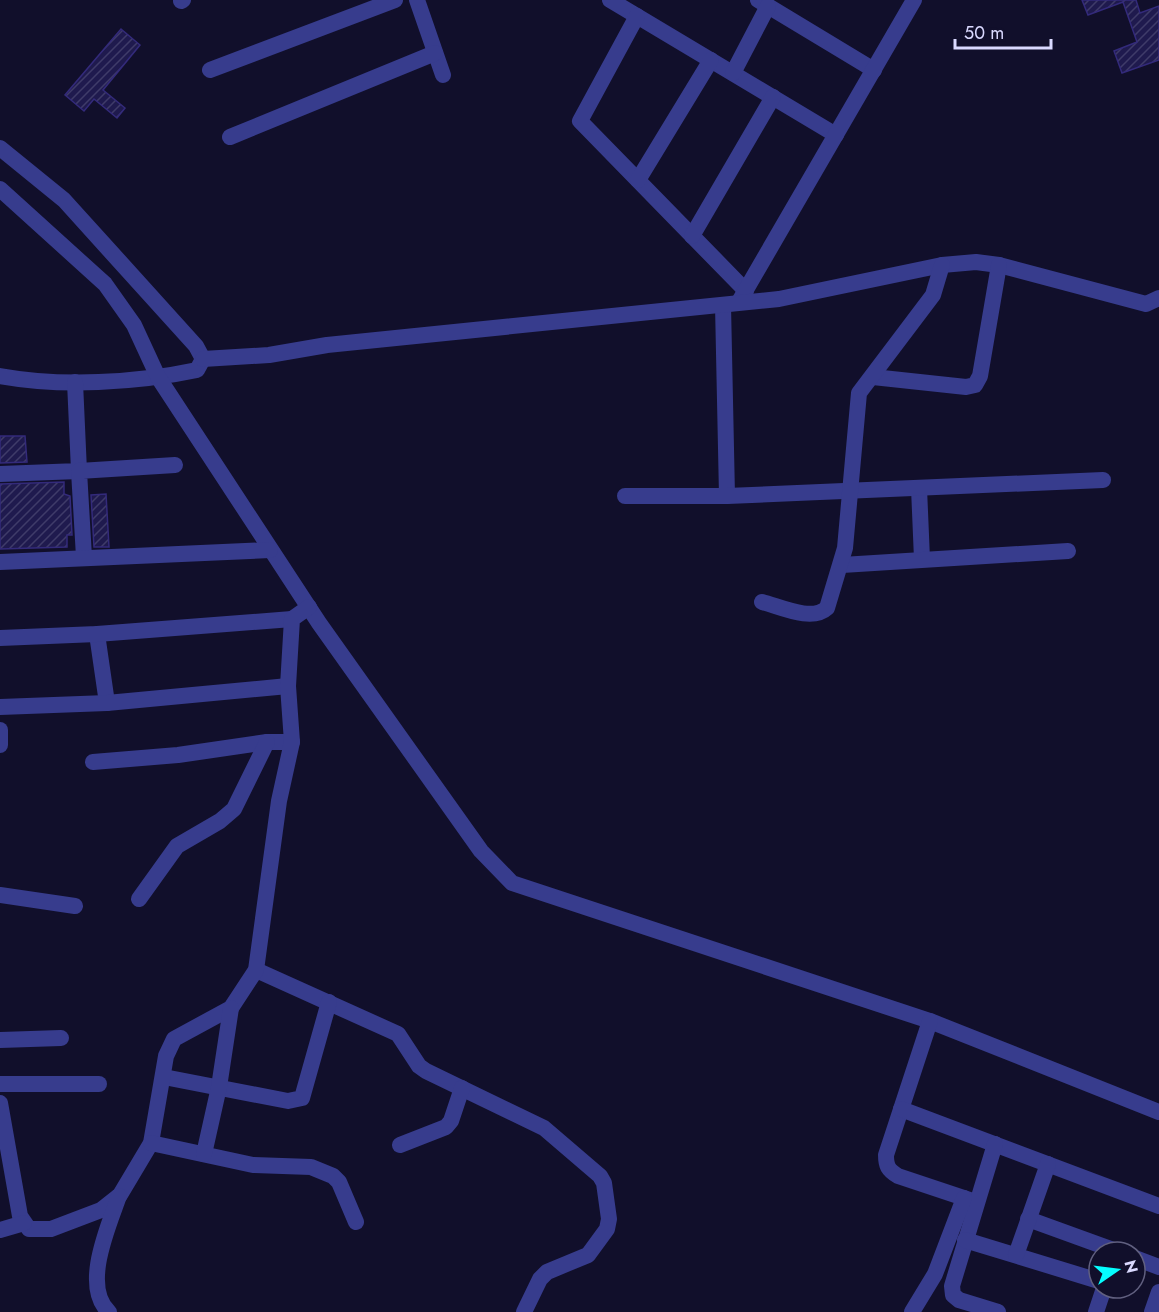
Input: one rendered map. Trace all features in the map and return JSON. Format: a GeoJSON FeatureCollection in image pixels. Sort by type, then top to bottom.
{"type":"FeatureCollection","features":[{"type":"Feature","properties":{"kind":"street"},"geometry":{"type":"LineString","coordinates":[[210,70],[395,0]]}},
{"type":"Feature","properties":{"kind":"street"},"geometry":{"type":"LineString","coordinates":[[417,0],[443,75]]}},
{"type":"Feature","properties":{"kind":"street"},"geometry":{"type":"LineString","coordinates":[[610,0],[836,135]]}},
{"type":"Feature","properties":{"kind":"street"},"geometry":{"type":"LineString","coordinates":[[727,496],[736,300],[874,70],[907,2]]}},
{"type":"Feature","properties":{"kind":"street"},"geometry":{"type":"LineString","coordinates":[[733,74],[763,3],[874,70]]}},
{"type":"Feature","properties":{"kind":"street"},"geometry":{"type":"LineString","coordinates":[[637,16],[580,121],[692,236],[736,300]]}},
{"type":"Feature","properties":{"kind":"street"},"geometry":{"type":"LineString","coordinates":[[230,137],[435,53]]}},
{"type":"Feature","properties":{"kind":"street"},"geometry":{"type":"LineString","coordinates":[[638,180],[711,60]]}},
{"type":"Feature","properties":{"kind":"street"},"geometry":{"type":"LineString","coordinates":[[692,236],[773,98]]}},
{"type":"Feature","properties":{"kind":"street"},"geometry":{"type":"LineString","coordinates":[[0,148],[64,200],[196,346],[194,367]]}},
{"type":"Feature","properties":{"kind":"street"},"geometry":{"type":"LineString","coordinates":[[3,196],[105,284],[134,325],[158,377],[309,608],[481,851],[512,884],[930,1021],[1159,1112]]}},
{"type":"Feature","properties":{"kind":"street"},"geometry":{"type":"LineString","coordinates":[[0,376],[29,382],[158,377],[194,367],[327,345],[736,300],[779,299],[942,266],[976,262],[999,265],[1146,304],[1159,298]]}},
{"type":"Feature","properties":{"kind":"street"},"geometry":{"type":"LineString","coordinates":[[873,377],[966,387],[975,385],[980,376],[999,265]]}},
{"type":"Feature","properties":{"kind":"street"},"geometry":{"type":"LineString","coordinates":[[762,602],[811,615],[820,614],[827,608],[842,565],[851,490],[856,406],[860,393],[933,295],[942,266]]}},
{"type":"Feature","properties":{"kind":"street"},"geometry":{"type":"LineString","coordinates":[[75,381],[84,557]]}},
{"type":"Feature","properties":{"kind":"street"},"geometry":{"type":"LineString","coordinates":[[0,474],[175,465]]}},
{"type":"Feature","properties":{"kind":"street"},"geometry":{"type":"LineString","coordinates":[[625,496],[727,496],[1103,480]]}},
{"type":"Feature","properties":{"kind":"street"},"geometry":{"type":"LineString","coordinates":[[919,488],[922,559]]}},
{"type":"Feature","properties":{"kind":"street"},"geometry":{"type":"LineString","coordinates":[[0,562],[270,550]]}},
{"type":"Feature","properties":{"kind":"street"},"geometry":{"type":"LineString","coordinates":[[842,565],[1068,551]]}},
{"type":"Feature","properties":{"kind":"street"},"geometry":{"type":"LineString","coordinates":[[0,638],[97,634],[292,619],[309,608]]}},
{"type":"Feature","properties":{"kind":"street"},"geometry":{"type":"LineString","coordinates":[[204,1154],[219,1087],[231,1008],[256,970],[279,801],[292,742],[288,686],[292,619]]}},
{"type":"Feature","properties":{"kind":"street"},"geometry":{"type":"LineString","coordinates":[[97,634],[107,703]]}},
{"type":"Feature","properties":{"kind":"street"},"geometry":{"type":"LineString","coordinates":[[0,706],[107,703],[288,686]]}},
{"type":"Feature","properties":{"kind":"street"},"geometry":{"type":"LineString","coordinates":[[0,730],[0,745]]}},
{"type":"Feature","properties":{"kind":"street"},"geometry":{"type":"LineString","coordinates":[[93,762],[178,755],[267,742],[292,742]]}},
{"type":"Feature","properties":{"kind":"street"},"geometry":{"type":"LineString","coordinates":[[139,899],[177,846],[220,821],[234,808],[267,742]]}},
{"type":"Feature","properties":{"kind":"street"},"geometry":{"type":"LineString","coordinates":[[0,895],[75,906]]}},
{"type":"Feature","properties":{"kind":"street"},"geometry":{"type":"LineString","coordinates":[[256,970],[398,1034],[419,1066],[544,1128],[600,1176],[604,1183],[609,1219],[607,1229],[588,1255],[547,1272],[540,1279],[524,1312]]}},
{"type":"Feature","properties":{"kind":"street"},"geometry":{"type":"LineString","coordinates":[[164,1077],[288,1101],[302,1098],[329,1002]]}},
{"type":"Feature","properties":{"kind":"street"},"geometry":{"type":"LineString","coordinates":[[109,1312],[101,1298],[97,1268],[104,1238],[120,1195],[151,1143],[166,1056],[174,1039],[231,1008]]}},
{"type":"Feature","properties":{"kind":"street"},"geometry":{"type":"LineString","coordinates":[[930,1021],[886,1155],[886,1165],[890,1171],[970,1200]]}},
{"type":"Feature","properties":{"kind":"street"},"geometry":{"type":"LineString","coordinates":[[0,1040],[61,1038]]}},
{"type":"Feature","properties":{"kind":"street"},"geometry":{"type":"LineString","coordinates":[[0,1084],[99,1084]]}},
{"type":"Feature","properties":{"kind":"street"},"geometry":{"type":"LineString","coordinates":[[400,1145],[446,1127],[451,1121],[462,1088]]}},
{"type":"Feature","properties":{"kind":"street"},"geometry":{"type":"LineString","coordinates":[[0,1103],[5,1155],[20,1215],[29,1229],[38,1231],[51,1229],[101,1210],[120,1195]]}},
{"type":"Feature","properties":{"kind":"street"},"geometry":{"type":"LineString","coordinates":[[902,1109],[1159,1206]]}},
{"type":"Feature","properties":{"kind":"street"},"geometry":{"type":"LineString","coordinates":[[151,1143],[253,1165],[311,1167],[333,1176],[339,1182],[356,1222]]}},
{"type":"Feature","properties":{"kind":"street"},"geometry":{"type":"LineString","coordinates":[[912,1312],[935,1274],[996,1144]]}},
{"type":"Feature","properties":{"kind":"street"},"geometry":{"type":"LineString","coordinates":[[1016,1255],[1048,1164]]}},
{"type":"Feature","properties":{"kind":"street"},"geometry":{"type":"LineString","coordinates":[[970,1200],[965,1240],[952,1286],[952,1294],[959,1300],[998,1312]]}},
{"type":"Feature","properties":{"kind":"street"},"geometry":{"type":"LineString","coordinates":[[1028,1219],[1087,1241]]}},
{"type":"Feature","properties":{"kind":"street"},"geometry":{"type":"LineString","coordinates":[[0,1230],[24,1223]]}},
{"type":"Feature","properties":{"kind":"street"},"geometry":{"type":"LineString","coordinates":[[965,1240],[1087,1277]]}},
{"type":"Feature","properties":{"kind":"street"},"geometry":{"type":"LineString","coordinates":[[1152,1312],[1159,1292]]}},
{"type":"Feature","properties":{"kind":"building"},"geometry":{"type":"Polygon","coordinates":[[[1082,0],[1136,0],[1140,13],[1159,6],[1159,60],[1122,73],[1114,51],[1137,42],[1123,2],[1088,15],[1082,0]]]}},
{"type":"Feature","properties":{"kind":"building"},"geometry":{"type":"Polygon","coordinates":[[[121,29],[140,45],[103,90],[125,108],[117,118],[94,99],[84,111],[65,95],[121,29]]]}},
{"type":"Feature","properties":{"kind":"building"},"geometry":{"type":"Polygon","coordinates":[[[0,436],[25,436],[27,462],[0,463],[0,436]]]}},
{"type":"Feature","properties":{"kind":"building"},"geometry":{"type":"Polygon","coordinates":[[[64,482],[64,494],[70,496],[72,535],[67,535],[67,547],[0,549],[0,484],[64,482]]]}},
{"type":"Feature","properties":{"kind":"building"},"geometry":{"type":"Polygon","coordinates":[[[106,494],[109,547],[94,547],[91,495],[106,494]]]}}]}
